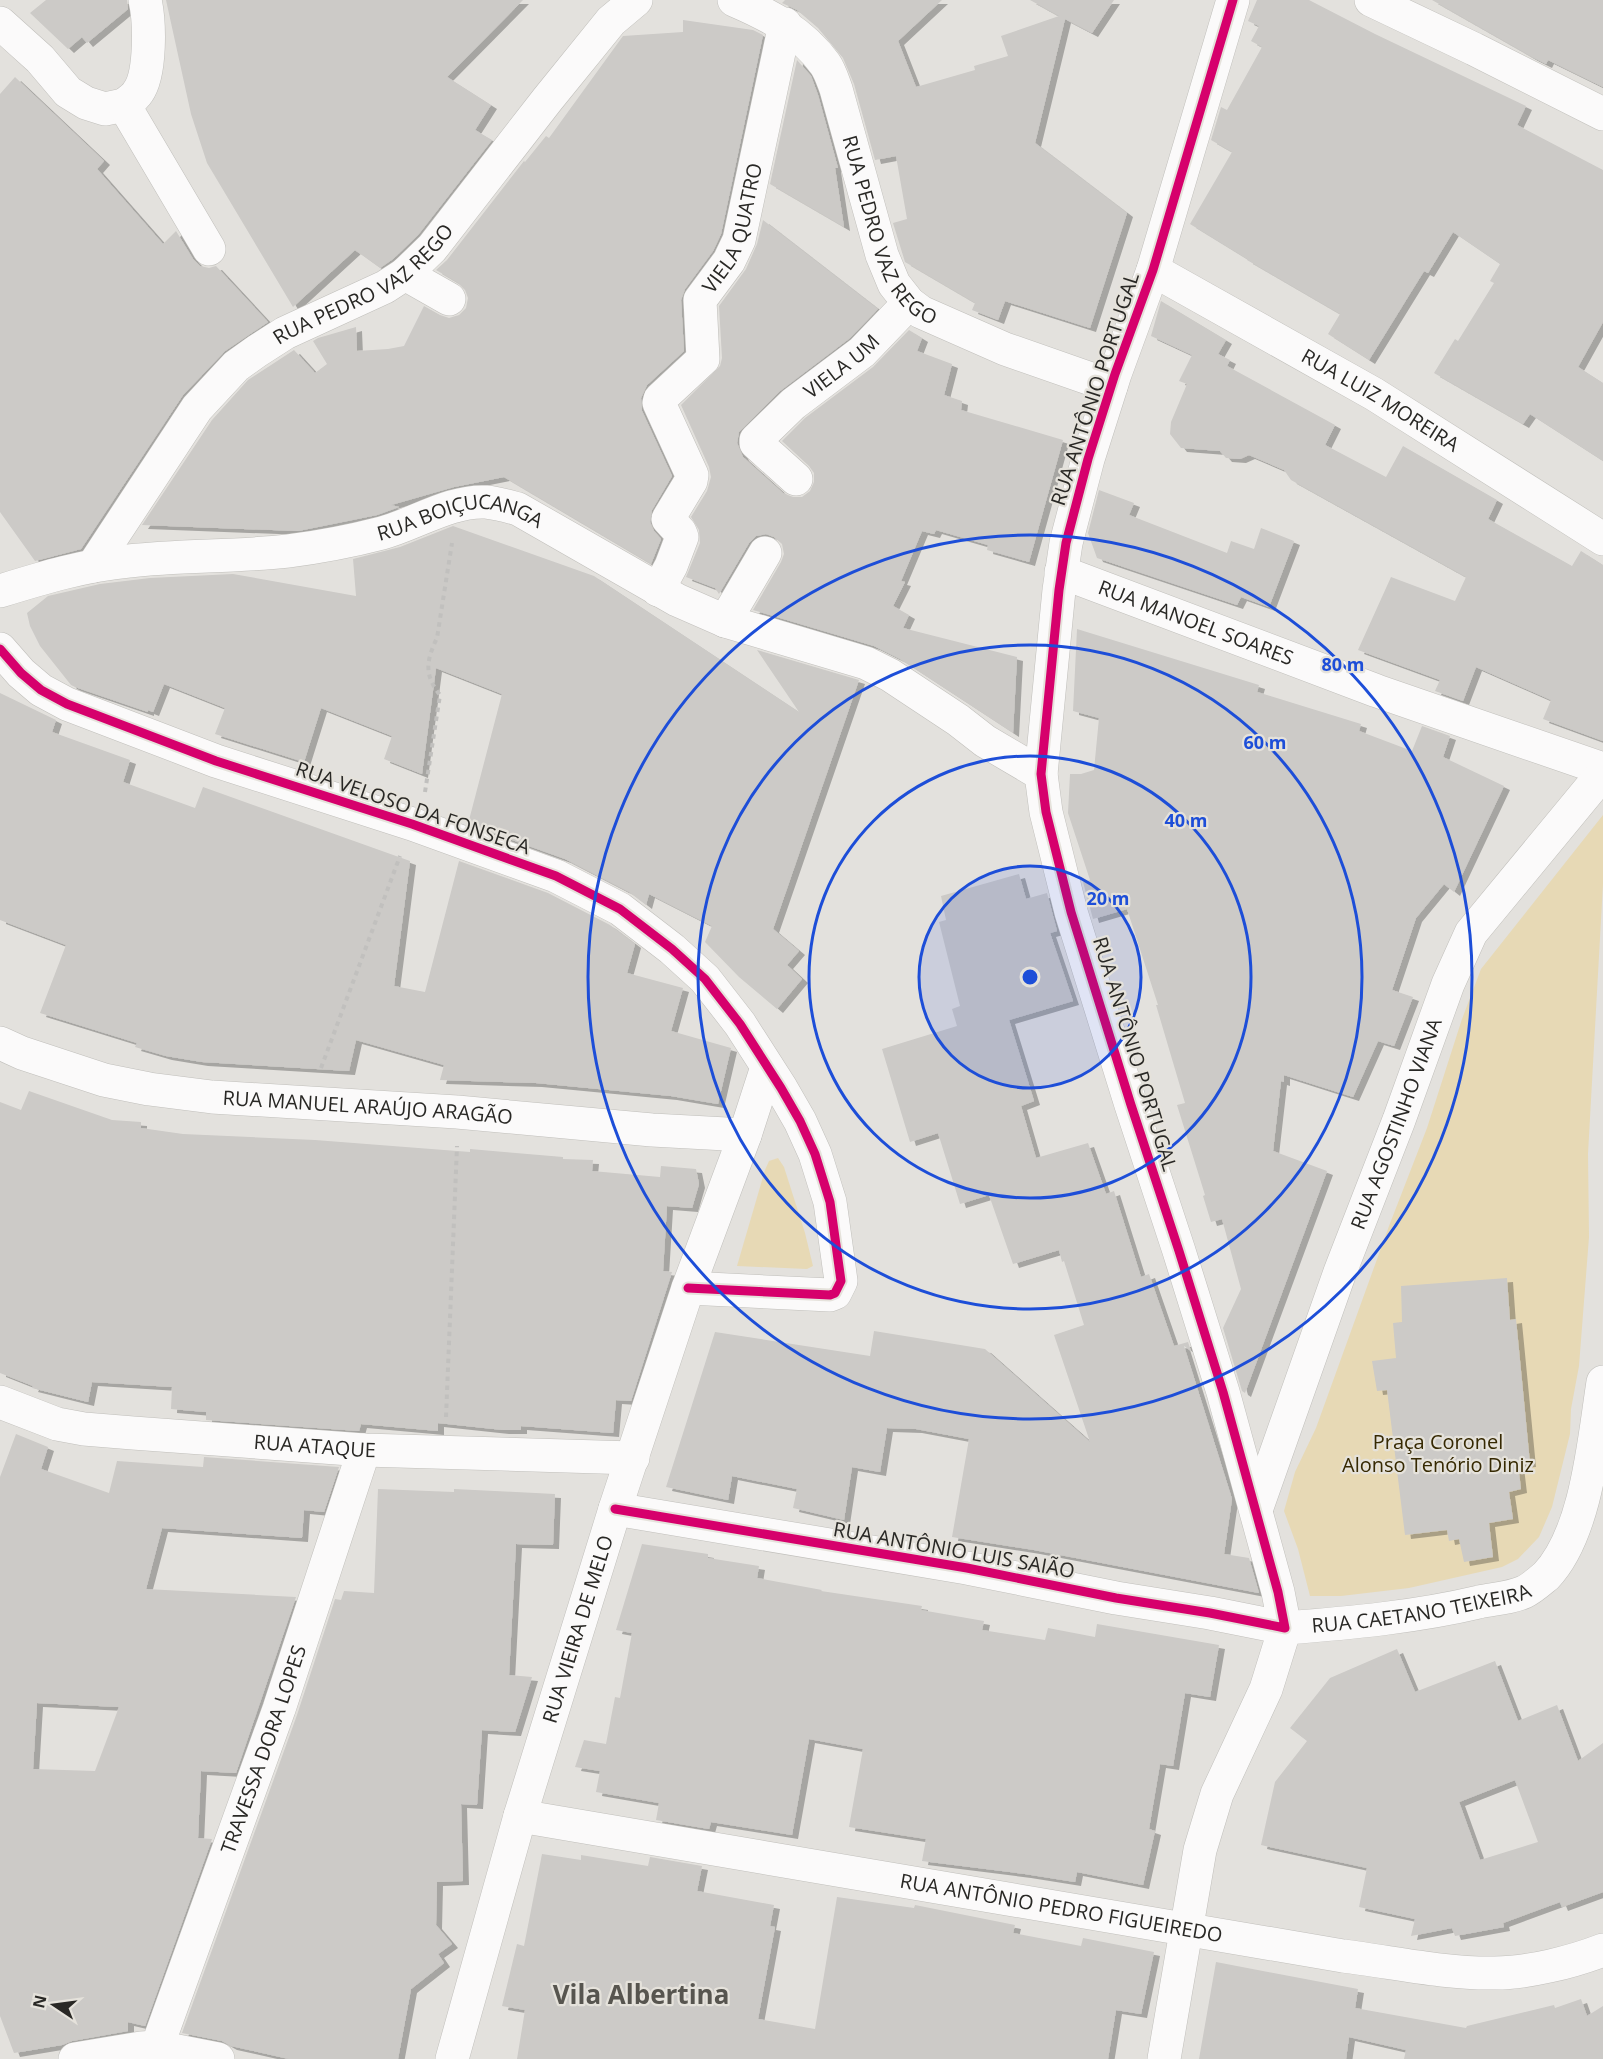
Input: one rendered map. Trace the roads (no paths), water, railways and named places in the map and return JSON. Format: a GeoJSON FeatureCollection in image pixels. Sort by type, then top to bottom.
{"type":"FeatureCollection","features":[{"type":"Feature","properties":{"kind":"street"},"geometry":{"type":"LineString","coordinates":[[0,23],[40,59],[68,92],[86,103],[105,109],[124,105],[139,91],[150,39],[145,0]]}},
{"type":"Feature","properties":{"kind":"street","name":"RUA PEDRO VAZ REGO"},"geometry":{"type":"LineString","coordinates":[[93,566],[197,408],[236,366],[285,333],[385,286],[405,274],[432,248],[611,21],[636,0]]}},
{"type":"Feature","properties":{"kind":"street","name":"RUA PEDRO VAZ REGO"},"geometry":{"type":"LineString","coordinates":[[734,0],[785,24],[805,41],[825,65],[836,89],[882,255],[894,284],[909,303],[921,312],[1005,349],[1111,386]]}},
{"type":"Feature","properties":{"kind":"street","name":"RUA ANTÔNIO PORTUGAL"},"geometry":{"type":"LineString","coordinates":[[1233,0],[1153,270],[1111,386],[1088,459],[1066,543],[1061,572],[1041,774],[1046,812],[1071,912],[1220,1381],[1278,1592],[1285,1628]]}},
{"type":"Feature","properties":{"kind":"street"},"geometry":{"type":"LineString","coordinates":[[1371,0],[1603,114]]}},
{"type":"Feature","properties":{"kind":"street","name":"VIELA QUATRO"},"geometry":{"type":"LineString","coordinates":[[658,590],[671,566],[682,537],[680,532],[667,521],[692,475],[659,403],[660,399],[703,359],[699,300],[729,261],[739,240],[785,24]]}},
{"type":"Feature","properties":{"kind":"street"},"geometry":{"type":"LineString","coordinates":[[124,105],[209,249]]}},
{"type":"Feature","properties":{"kind":"street","name":"RUA LUIZ MOREIRA"},"geometry":{"type":"LineString","coordinates":[[1153,270],[1374,394],[1603,539]]}},
{"type":"Feature","properties":{"kind":"street"},"geometry":{"type":"LineString","coordinates":[[405,274],[449,299]]}},
{"type":"Feature","properties":{"kind":"street","name":"VIELA UM"},"geometry":{"type":"LineString","coordinates":[[796,479],[756,443],[759,435],[793,404],[862,352],[909,303]]}},
{"type":"Feature","properties":{"kind":"street","name":"RUA BOIÇUCANGA"},"geometry":{"type":"LineString","coordinates":[[0,591],[93,566],[129,561],[287,551],[341,543],[386,531],[455,507],[484,502],[498,491],[518,508],[658,590],[725,621],[866,663],[890,675],[958,720],[985,741],[1041,774]]}},
{"type":"Feature","properties":{"kind":"street"},"geometry":{"type":"LineString","coordinates":[[725,621],[765,554]]}},
{"type":"Feature","properties":{"kind":"street","name":"RUA MANOEL SOARES"},"geometry":{"type":"LineString","coordinates":[[1061,572],[1377,691],[1603,771]]}},
{"type":"Feature","properties":{"kind":"street","name":"RUA VELOSO DA FONSECA"},"geometry":{"type":"LineString","coordinates":[[0,649],[41,690],[67,704],[216,760],[416,825],[556,876],[621,909],[672,949],[705,979],[740,1024],[800,1121],[830,1202],[840,1274],[839,1287],[836,1293],[831,1295],[688,1288]]}},
{"type":"Feature","properties":{"kind":"street","name":"RUA AGOSTINHO VIANA"},"geometry":{"type":"LineString","coordinates":[[1256,1510],[1340,1272],[1399,1120],[1448,984],[1471,933],[1603,771]]}},
{"type":"Feature","properties":{"kind":"street","name":"RUA MANUEL ARAÚJO ARAGÃO"},"geometry":{"type":"LineString","coordinates":[[0,1043],[22,1053],[104,1080],[149,1089],[212,1096],[457,1112],[745,1136]]}},
{"type":"Feature","properties":{"kind":"street","name":"RUA VIEIRA DE MELO"},"geometry":{"type":"LineString","coordinates":[[452,2059],[520,1816],[615,1509],[688,1288],[745,1136],[767,1067]]}},
{"type":"Feature","properties":{"kind":"street","name":"RUA CAETANO TEIXEIRA"},"geometry":{"type":"LineString","coordinates":[[1164,2059],[1200,1850],[1216,1794],[1266,1689],[1285,1628],[1363,1621],[1464,1606],[1524,1592],[1545,1576],[1562,1554],[1577,1520],[1592,1456],[1603,1382]]}},
{"type":"Feature","properties":{"kind":"street","name":"RUA ATAQUE"},"geometry":{"type":"LineString","coordinates":[[0,1402],[49,1421],[84,1429],[364,1450],[633,1458]]}},
{"type":"Feature","properties":{"kind":"street","name":"TRAVESSA DORA LOPES"},"geometry":{"type":"LineString","coordinates":[[158,2047],[279,1709],[364,1450]]}},
{"type":"Feature","properties":{"kind":"street","name":"RUA ANTÔNIO LUIS SAIÃO"},"geometry":{"type":"LineString","coordinates":[[615,1509],[967,1568],[1116,1598],[1285,1628]]}},
{"type":"Feature","properties":{"kind":"street","name":"RUA ANTÔNIO PEDRO FIGUEIREDO"},"geometry":{"type":"LineString","coordinates":[[520,1816],[1343,1956],[1462,1972],[1496,1973],[1575,1961],[1603,1950]]}},
{"type":"Feature","properties":{"kind":"street"},"geometry":{"type":"LineString","coordinates":[[75,2059],[158,2047],[218,2059]]}},
{"type":"Feature","properties":{"kind":"district","name":"Vila Albertina"},"geometry":{"type":"Point","coordinates":[641,1995]}},
{"type":"Feature","properties":{"kind":"park label","name":"Praça Coronel Alonso Tenório Diniz"},"geometry":{"type":"Point","coordinates":[1438,1454]}}]}
